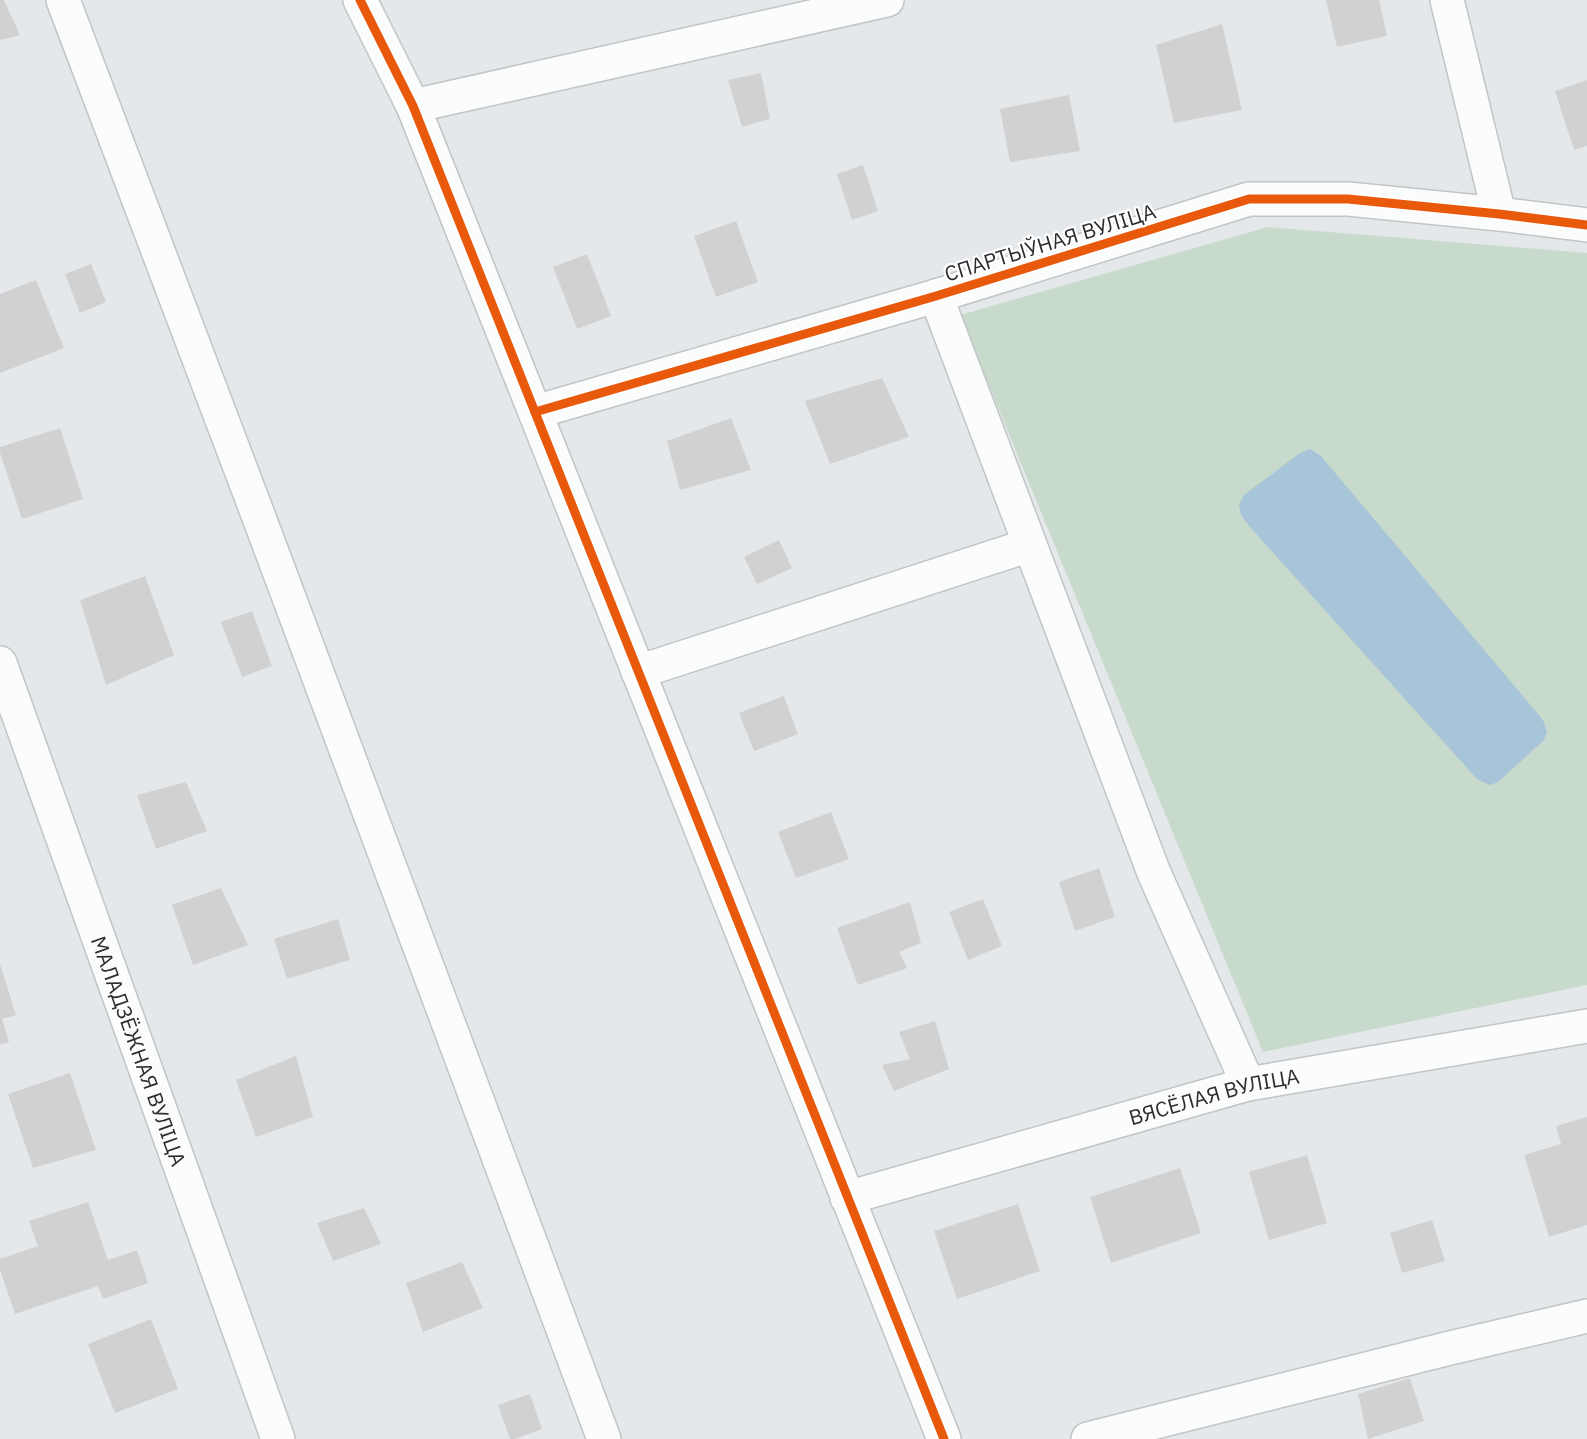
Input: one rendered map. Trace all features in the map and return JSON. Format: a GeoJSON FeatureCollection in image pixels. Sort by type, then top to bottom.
{"type":"FeatureCollection","features":[{"type":"Feature","properties":{"kind":"street"},"geometry":{"type":"LineString","coordinates":[[63,0],[463,1057],[604,1439]]}},
{"type":"Feature","properties":{"kind":"street"},"geometry":{"type":"LineString","coordinates":[[360,0],[414,106],[944,1439]]}},
{"type":"Feature","properties":{"kind":"street"},"geometry":{"type":"LineString","coordinates":[[414,106],[887,0]]}},
{"type":"Feature","properties":{"kind":"street"},"geometry":{"type":"LineString","coordinates":[[1447,0],[1499,214]]}},
{"type":"Feature","properties":{"kind":"street","name":"СПАРТЫЎНАЯ ВУЛІЦА"},"geometry":{"type":"LineString","coordinates":[[536,412],[936,296],[1249,199],[1348,199],[1587,225]]}},
{"type":"Feature","properties":{"kind":"street"},"geometry":{"type":"LineString","coordinates":[[936,296],[1154,873],[1248,1084]]}},
{"type":"Feature","properties":{"kind":"street"},"geometry":{"type":"LineString","coordinates":[[638,672],[1030,545]]}},
{"type":"Feature","properties":{"kind":"street","name":"МАЛАДЗЁЖНАЯ ВУЛІЦА"},"geometry":{"type":"LineString","coordinates":[[0,663],[278,1439]]}},
{"type":"Feature","properties":{"kind":"street","name":"ВЯСЁЛАЯ ВУЛІЦА"},"geometry":{"type":"LineString","coordinates":[[847,1198],[1248,1084],[1587,1026]]}},
{"type":"Feature","properties":{"kind":"street"},"geometry":{"type":"LineString","coordinates":[[1088,1439],[1450,1347],[1587,1316]]}},
{"type":"Feature","properties":{"kind":"green space"},"geometry":{"type":"Polygon","coordinates":[[[1268,227],[1587,253],[1587,985],[1263,1052],[960,315],[1268,227]]]}},
{"type":"Feature","properties":{"kind":"water"},"geometry":{"type":"Polygon","coordinates":[[[1310,449],[1321,456],[1543,720],[1547,732],[1544,740],[1498,782],[1490,785],[1477,779],[1241,515],[1239,504],[1244,495],[1300,453],[1310,449]]]}},
{"type":"Feature","properties":{"kind":"building"},"geometry":{"type":"Polygon","coordinates":[[[0,0],[4,0],[20,35],[0,40],[0,0]]]}},
{"type":"Feature","properties":{"kind":"building"},"geometry":{"type":"Polygon","coordinates":[[[1326,0],[1379,0],[1387,36],[1337,47],[1326,0]]]}},
{"type":"Feature","properties":{"kind":"building"},"geometry":{"type":"Polygon","coordinates":[[[1222,24],[1242,110],[1174,123],[1156,45],[1222,24]]]}},
{"type":"Feature","properties":{"kind":"building"},"geometry":{"type":"Polygon","coordinates":[[[761,73],[770,119],[742,127],[728,80],[761,73]]]}},
{"type":"Feature","properties":{"kind":"building"},"geometry":{"type":"Polygon","coordinates":[[[1587,80],[1587,146],[1574,150],[1555,91],[1587,80]]]}},
{"type":"Feature","properties":{"kind":"building"},"geometry":{"type":"Polygon","coordinates":[[[1069,95],[1080,151],[1010,162],[1000,109],[1069,95]]]}},
{"type":"Feature","properties":{"kind":"building"},"geometry":{"type":"Polygon","coordinates":[[[863,165],[878,211],[852,220],[837,174],[863,165]]]}},
{"type":"Feature","properties":{"kind":"building"},"geometry":{"type":"Polygon","coordinates":[[[736,221],[758,282],[716,297],[694,236],[736,221]]]}},
{"type":"Feature","properties":{"kind":"building"},"geometry":{"type":"Polygon","coordinates":[[[587,254],[611,316],[577,329],[553,267],[587,254]]]}},
{"type":"Feature","properties":{"kind":"building"},"geometry":{"type":"Polygon","coordinates":[[[91,264],[106,302],[80,313],[65,274],[91,264]]]}},
{"type":"Feature","properties":{"kind":"building"},"geometry":{"type":"Polygon","coordinates":[[[36,280],[64,348],[0,373],[0,294],[36,280]]]}},
{"type":"Feature","properties":{"kind":"building"},"geometry":{"type":"Polygon","coordinates":[[[882,378],[909,437],[830,464],[805,401],[882,378]]]}},
{"type":"Feature","properties":{"kind":"building"},"geometry":{"type":"Polygon","coordinates":[[[731,418],[751,470],[680,490],[667,441],[731,418]]]}},
{"type":"Feature","properties":{"kind":"building"},"geometry":{"type":"Polygon","coordinates":[[[60,428],[83,499],[22,519],[0,447],[60,428]]]}},
{"type":"Feature","properties":{"kind":"building"},"geometry":{"type":"Polygon","coordinates":[[[779,540],[792,568],[757,584],[744,557],[779,540]]]}},
{"type":"Feature","properties":{"kind":"building"},"geometry":{"type":"Polygon","coordinates":[[[145,576],[174,655],[106,685],[80,600],[145,576]]]}},
{"type":"Feature","properties":{"kind":"building"},"geometry":{"type":"Polygon","coordinates":[[[252,611],[272,666],[242,677],[221,622],[252,611]]]}},
{"type":"Feature","properties":{"kind":"building"},"geometry":{"type":"Polygon","coordinates":[[[784,696],[798,734],[754,751],[739,713],[784,696]]]}},
{"type":"Feature","properties":{"kind":"building"},"geometry":{"type":"Polygon","coordinates":[[[186,782],[207,831],[156,849],[137,795],[186,782]]]}},
{"type":"Feature","properties":{"kind":"building"},"geometry":{"type":"Polygon","coordinates":[[[831,812],[849,859],[796,878],[778,832],[831,812]]]}},
{"type":"Feature","properties":{"kind":"building"},"geometry":{"type":"Polygon","coordinates":[[[1099,868],[1115,917],[1075,931],[1059,882],[1099,868]]]}},
{"type":"Feature","properties":{"kind":"building"},"geometry":{"type":"Polygon","coordinates":[[[221,888],[248,945],[193,965],[172,905],[221,888]]]}},
{"type":"Feature","properties":{"kind":"building"},"geometry":{"type":"Polygon","coordinates":[[[983,899],[1002,946],[968,960],[949,912],[983,899]]]}},
{"type":"Feature","properties":{"kind":"building"},"geometry":{"type":"Polygon","coordinates":[[[910,902],[921,943],[899,952],[907,968],[858,985],[837,928],[910,902]]]}},
{"type":"Feature","properties":{"kind":"building"},"geometry":{"type":"Polygon","coordinates":[[[338,919],[350,960],[287,979],[274,939],[338,919]]]}},
{"type":"Feature","properties":{"kind":"building"},"geometry":{"type":"Polygon","coordinates":[[[0,964],[16,1015],[2,1019],[9,1042],[0,1045],[0,964]]]}},
{"type":"Feature","properties":{"kind":"building"},"geometry":{"type":"Polygon","coordinates":[[[935,1021],[949,1069],[894,1091],[882,1065],[910,1059],[899,1032],[935,1021]]]}},
{"type":"Feature","properties":{"kind":"building"},"geometry":{"type":"Polygon","coordinates":[[[296,1056],[313,1117],[256,1137],[236,1080],[296,1056]]]}},
{"type":"Feature","properties":{"kind":"building"},"geometry":{"type":"Polygon","coordinates":[[[70,1073],[96,1150],[33,1168],[8,1094],[70,1073]]]}},
{"type":"Feature","properties":{"kind":"building"},"geometry":{"type":"Polygon","coordinates":[[[1587,1117],[1587,1225],[1549,1237],[1524,1155],[1561,1144],[1556,1126],[1587,1117]]]}},
{"type":"Feature","properties":{"kind":"building"},"geometry":{"type":"Polygon","coordinates":[[[1307,1155],[1327,1223],[1269,1240],[1249,1172],[1307,1155]]]}},
{"type":"Feature","properties":{"kind":"building"},"geometry":{"type":"Polygon","coordinates":[[[1180,1168],[1201,1233],[1111,1263],[1090,1197],[1180,1168]]]}},
{"type":"Feature","properties":{"kind":"building"},"geometry":{"type":"Polygon","coordinates":[[[88,1202],[108,1260],[137,1250],[148,1283],[103,1299],[98,1286],[15,1314],[0,1270],[0,1259],[38,1246],[29,1221],[88,1202]]]}},
{"type":"Feature","properties":{"kind":"building"},"geometry":{"type":"Polygon","coordinates":[[[1018,1204],[1040,1271],[957,1299],[934,1231],[1018,1204]]]}},
{"type":"Feature","properties":{"kind":"building"},"geometry":{"type":"Polygon","coordinates":[[[364,1208],[381,1244],[333,1261],[317,1223],[364,1208]]]}},
{"type":"Feature","properties":{"kind":"building"},"geometry":{"type":"Polygon","coordinates":[[[1432,1220],[1445,1261],[1402,1273],[1390,1233],[1432,1220]]]}},
{"type":"Feature","properties":{"kind":"building"},"geometry":{"type":"Polygon","coordinates":[[[462,1262],[483,1308],[423,1332],[406,1283],[462,1262]]]}},
{"type":"Feature","properties":{"kind":"building"},"geometry":{"type":"Polygon","coordinates":[[[151,1319],[178,1389],[115,1413],[88,1344],[151,1319]]]}},
{"type":"Feature","properties":{"kind":"building"},"geometry":{"type":"Polygon","coordinates":[[[1410,1378],[1424,1421],[1368,1439],[1358,1394],[1410,1378]]]}},
{"type":"Feature","properties":{"kind":"building"},"geometry":{"type":"Polygon","coordinates":[[[530,1394],[542,1429],[510,1439],[498,1405],[530,1394]]]}},
{"type":"Feature","properties":{"kind":"cycle path"},"geometry":{"type":"LineString","coordinates":[[360,0],[413,106],[944,1439]]}},
{"type":"Feature","properties":{"kind":"cycle path"},"geometry":{"type":"LineString","coordinates":[[535,412],[936,296],[1249,199],[1348,199],[1587,225]]}}]}
